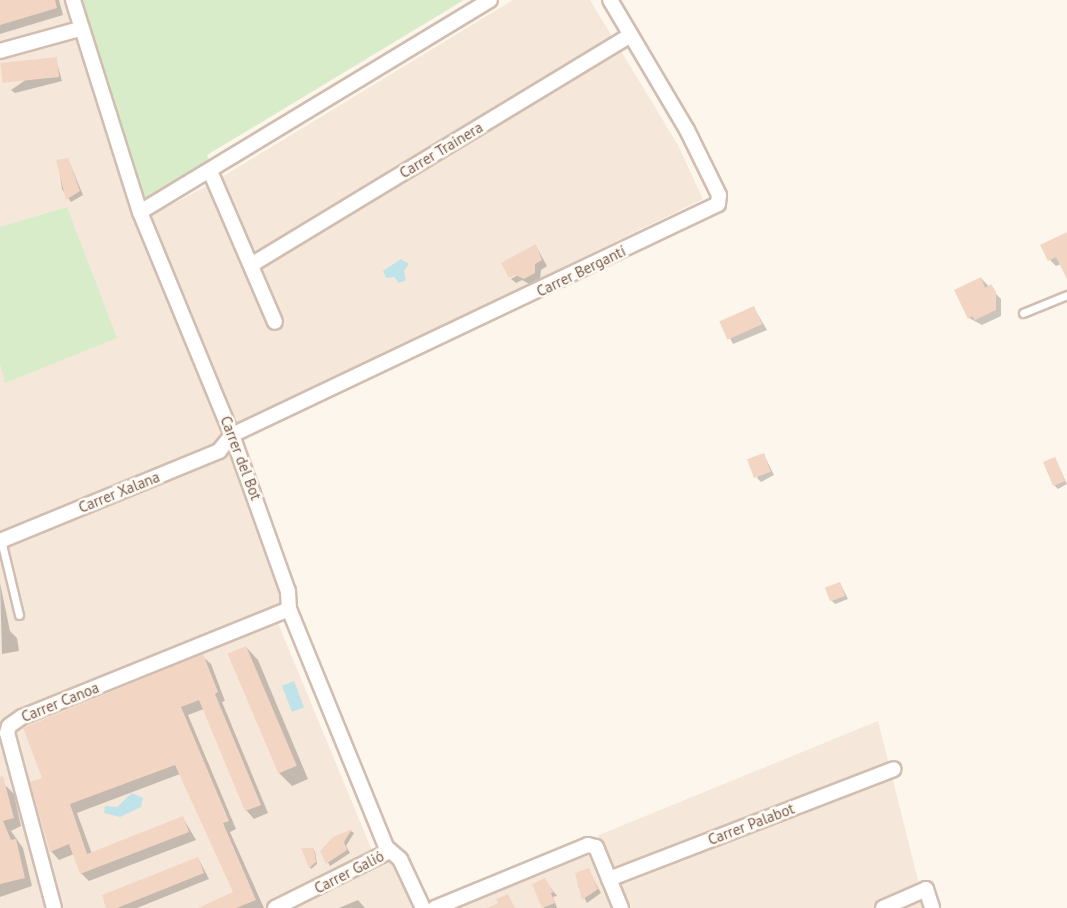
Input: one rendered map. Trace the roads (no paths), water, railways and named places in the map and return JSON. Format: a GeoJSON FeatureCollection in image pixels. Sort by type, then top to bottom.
{"type":"FeatureCollection","features":[{"type":"Feature","properties":{"kind":"street","name":"Carrer del Bot"},"geometry":{"type":"LineString","coordinates":[[73,0],[80,29],[140,212],[232,435],[288,591],[289,609],[390,851],[400,859],[423,908]]}},
{"type":"Feature","properties":{"kind":"street"},"geometry":{"type":"LineString","coordinates":[[140,212],[490,0]]}},
{"type":"Feature","properties":{"kind":"street","name":"Carrer Bergantí"},"geometry":{"type":"LineString","coordinates":[[232,435],[718,204],[719,195],[687,130],[610,0]]}},
{"type":"Feature","properties":{"kind":"street"},"geometry":{"type":"LineString","coordinates":[[0,51],[80,29]]}},
{"type":"Feature","properties":{"kind":"street","name":"Carrer Trainera"},"geometry":{"type":"LineString","coordinates":[[251,266],[631,35]]}},
{"type":"Feature","properties":{"kind":"street"},"geometry":{"type":"LineString","coordinates":[[210,171],[275,322]]}},
{"type":"Feature","properties":{"kind":"street","name":"Carrer Xalana"},"geometry":{"type":"LineString","coordinates":[[1,541],[219,451],[232,435]]}},
{"type":"Feature","properties":{"kind":"street","name":"Carrer Canoa"},"geometry":{"type":"LineString","coordinates":[[54,908],[7,733],[9,726],[22,717],[289,609]]}},
{"type":"Feature","properties":{"kind":"street","name":"Carrer Palabot"},"geometry":{"type":"LineString","coordinates":[[609,879],[894,769]]}},
{"type":"Feature","properties":{"kind":"street"},"geometry":{"type":"LineString","coordinates":[[435,908],[588,845],[596,847],[621,908]]}},
{"type":"Feature","properties":{"kind":"street","name":"Carrer Galió"},"geometry":{"type":"LineString","coordinates":[[275,908],[390,851]]}},
{"type":"Feature","properties":{"kind":"street"},"geometry":{"type":"LineString","coordinates":[[883,908],[926,889],[932,908]]}},
{"type":"Feature","properties":{"kind":"lane"},"geometry":{"type":"LineString","coordinates":[[1023,313],[1067,295]]}},
{"type":"Feature","properties":{"kind":"lane"},"geometry":{"type":"LineString","coordinates":[[1,541],[19,615]]}},
{"type":"Feature","properties":{"kind":"water"},"geometry":{"type":"Polygon","coordinates":[[[401,259],[409,264],[404,271],[406,280],[399,283],[394,277],[386,278],[383,271],[401,259]]]}},
{"type":"Feature","properties":{"kind":"water"},"geometry":{"type":"Polygon","coordinates":[[[294,681],[304,707],[292,712],[282,686],[294,681]]]}},
{"type":"Feature","properties":{"kind":"water"},"geometry":{"type":"Polygon","coordinates":[[[132,793],[143,798],[141,807],[120,817],[104,813],[105,806],[117,807],[132,793]]]}}]}
